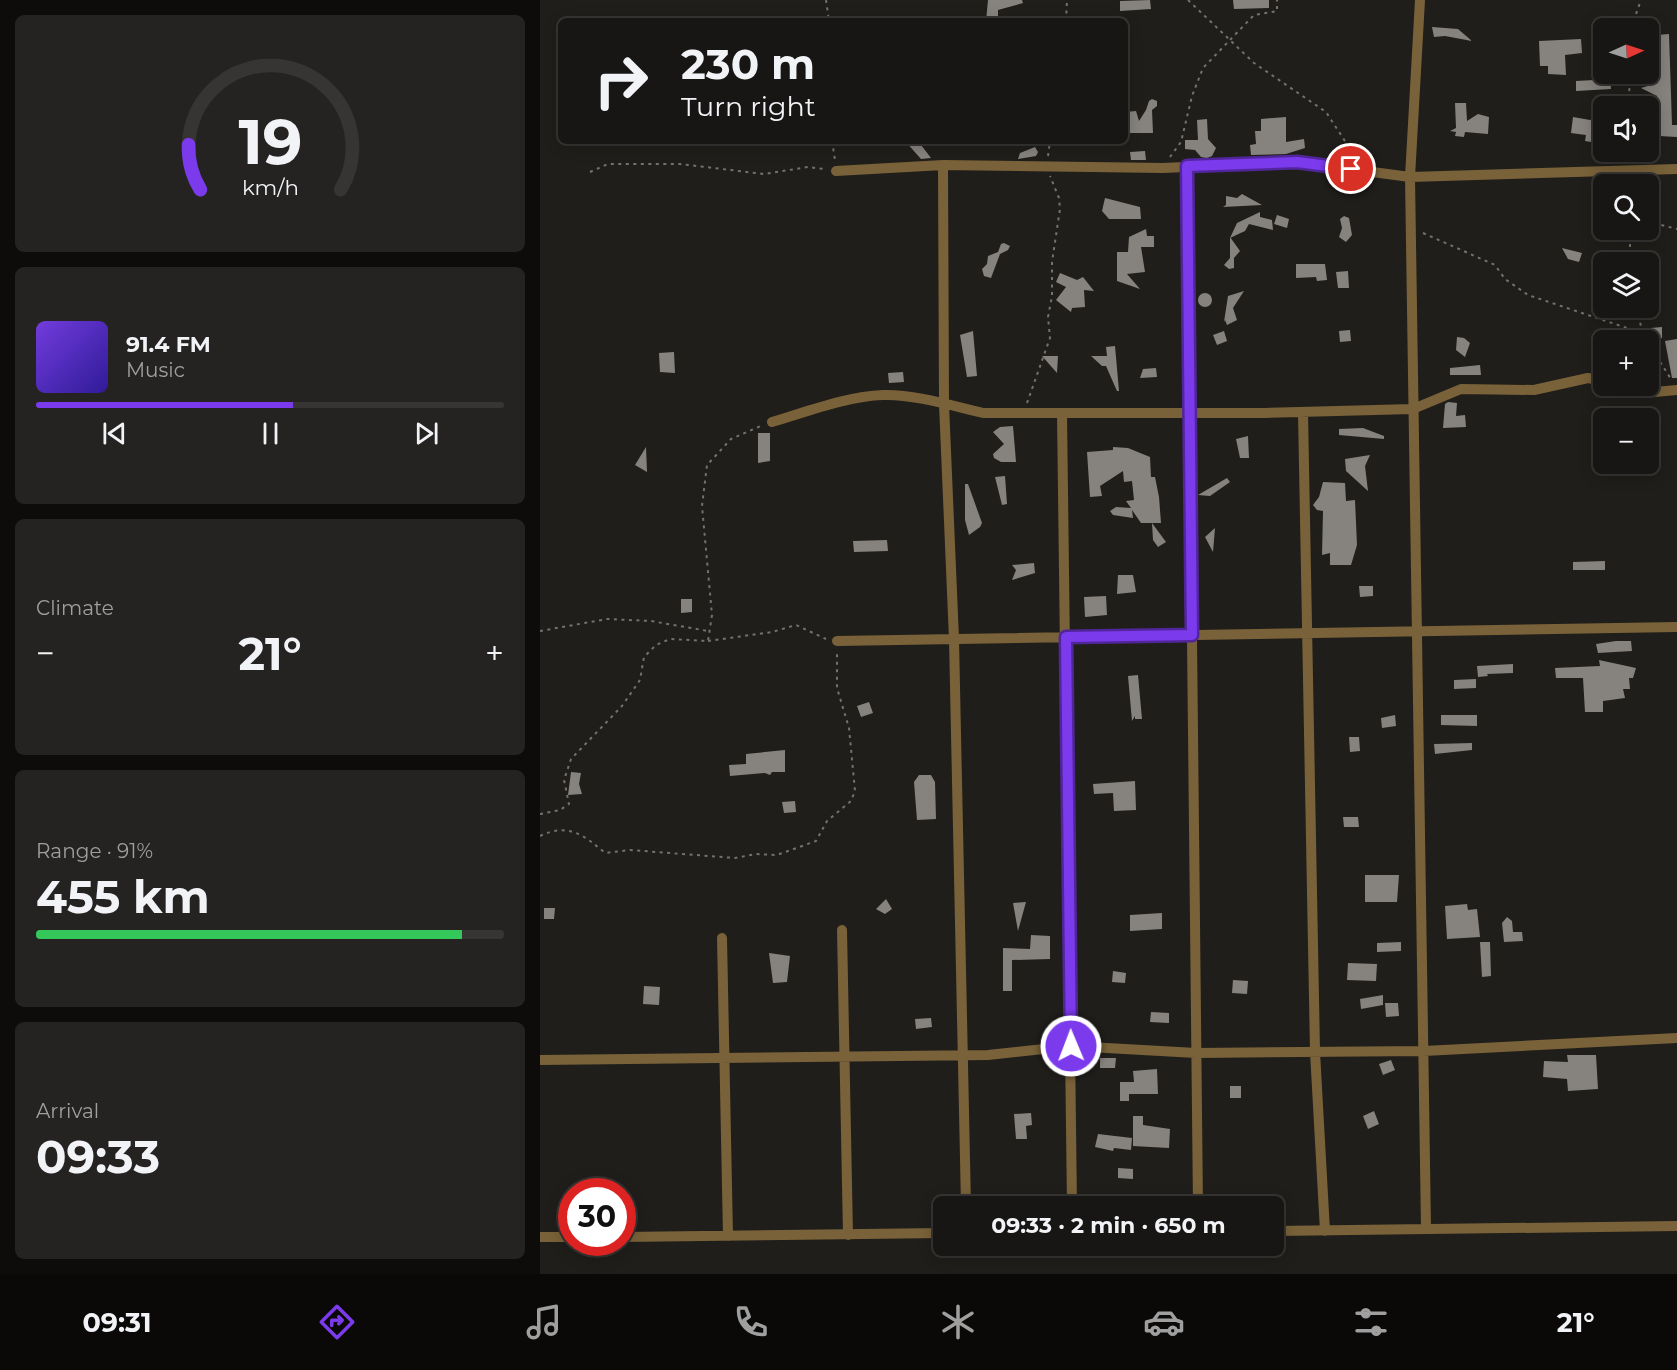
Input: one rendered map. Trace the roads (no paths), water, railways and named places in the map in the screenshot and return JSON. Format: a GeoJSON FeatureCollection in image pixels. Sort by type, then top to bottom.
{"type":"FeatureCollection","features":[{"type":"Feature","properties":{"kind":"street"},"geometry":{"type":"LineString","coordinates":[[1420,0],[1410,177],[1426,1228]]}},
{"type":"Feature","properties":{"kind":"street"},"geometry":{"type":"LineString","coordinates":[[836,171],[943,165],[1163,168],[1297,162],[1410,177],[1677,169]]}},
{"type":"Feature","properties":{"kind":"street"},"geometry":{"type":"LineString","coordinates":[[943,165],[944,404],[954,639],[966,1196]]}},
{"type":"Feature","properties":{"kind":"street"},"geometry":{"type":"LineString","coordinates":[[1187,166],[1198,1196]]}},
{"type":"Feature","properties":{"kind":"street"},"geometry":{"type":"LineString","coordinates":[[772,422],[830,405],[884,395],[944,404],[983,413],[1303,412],[1413,409],[1461,389],[1534,390],[1588,378],[1593,379]]}},
{"type":"Feature","properties":{"kind":"street"},"geometry":{"type":"LineString","coordinates":[[1659,392],[1677,390]]}},
{"type":"Feature","properties":{"kind":"street"},"geometry":{"type":"LineString","coordinates":[[1303,412],[1305,633],[1315,1052],[1325,1231]]}},
{"type":"Feature","properties":{"kind":"street"},"geometry":{"type":"LineString","coordinates":[[1062,413],[1072,1196]]}},
{"type":"Feature","properties":{"kind":"street"},"geometry":{"type":"LineString","coordinates":[[837,641],[1677,627]]}},
{"type":"Feature","properties":{"kind":"street"},"geometry":{"type":"LineString","coordinates":[[842,930],[848,1235]]}},
{"type":"Feature","properties":{"kind":"street"},"geometry":{"type":"LineString","coordinates":[[722,938],[728,1236]]}},
{"type":"Feature","properties":{"kind":"street"},"geometry":{"type":"LineString","coordinates":[[540,1060],[964,1055],[1071,1046],[1196,1053],[1424,1051],[1677,1038]]}},
{"type":"Feature","properties":{"kind":"street"},"geometry":{"type":"LineString","coordinates":[[1284,1231],[1677,1226]]}},
{"type":"Feature","properties":{"kind":"street"},"geometry":{"type":"LineString","coordinates":[[636,1237],[933,1233]]}},
{"type":"Feature","properties":{"kind":"street"},"geometry":{"type":"LineString","coordinates":[[540,1238],[558,1237]]}}]}
